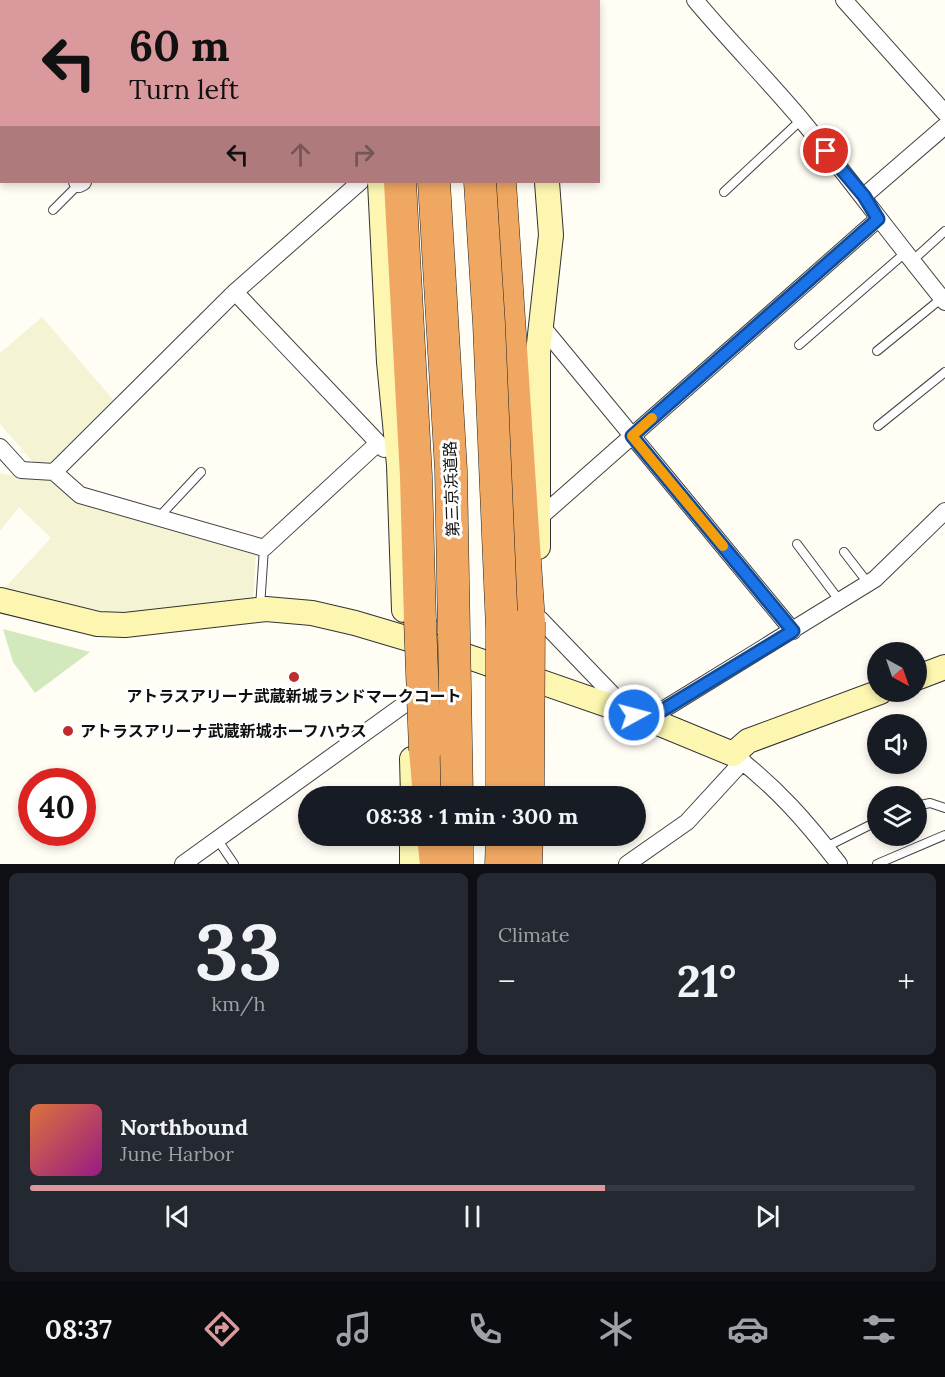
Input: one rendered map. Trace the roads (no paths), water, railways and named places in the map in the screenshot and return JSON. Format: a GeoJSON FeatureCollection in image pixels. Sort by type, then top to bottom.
{"type":"FeatureCollection","features":[{"type":"Feature","properties":{"kind":"highway"},"geometry":{"type":"LineString","coordinates":[[400,183],[408,470],[428,786]]}},
{"type":"Feature","properties":{"kind":"highway","name":"第三京浜道路"},"geometry":{"type":"LineString","coordinates":[[434,183],[451,481],[457,786]]}},
{"type":"Feature","properties":{"kind":"highway"},"geometry":{"type":"LineString","coordinates":[[480,183],[502,629],[502,786]]}},
{"type":"Feature","properties":{"kind":"highway"},"geometry":{"type":"LineString","coordinates":[[500,183],[529,622],[528,786]]}},
{"type":"Feature","properties":{"kind":"highway"},"geometry":{"type":"LineString","coordinates":[[434,846],[436,864]]}},
{"type":"Feature","properties":{"kind":"highway"},"geometry":{"type":"LineString","coordinates":[[457,864],[458,846]]}},
{"type":"Feature","properties":{"kind":"highway"},"geometry":{"type":"LineString","coordinates":[[501,864],[502,846]]}},
{"type":"Feature","properties":{"kind":"highway"},"geometry":{"type":"LineString","coordinates":[[526,864],[527,846]]}},
{"type":"Feature","properties":{"kind":"street"},"geometry":{"type":"LineString","coordinates":[[844,0],[945,113]]}},
{"type":"Feature","properties":{"kind":"street"},"geometry":{"type":"LineString","coordinates":[[705,3],[864,196],[878,219],[944,300]]}},
{"type":"Feature","properties":{"kind":"street"},"geometry":{"type":"LineString","coordinates":[[864,196],[945,126]]}},
{"type":"Feature","properties":{"kind":"street"},"geometry":{"type":"LineString","coordinates":[[54,472],[235,292],[359,183]]}},
{"type":"Feature","properties":{"kind":"street"},"geometry":{"type":"LineString","coordinates":[[380,183],[389,363],[408,470],[405,638],[413,786]]}},
{"type":"Feature","properties":{"kind":"street"},"geometry":{"type":"LineString","coordinates":[[441,183],[456,379],[466,656],[464,786]]}},
{"type":"Feature","properties":{"kind":"street"},"geometry":{"type":"LineString","coordinates":[[467,183],[486,534],[490,665],[490,786]]}},
{"type":"Feature","properties":{"kind":"street"},"geometry":{"type":"LineString","coordinates":[[540,786],[542,683],[538,519],[538,353],[551,235],[547,183]]}},
{"type":"Feature","properties":{"kind":"street"},"geometry":{"type":"LineString","coordinates":[[538,519],[878,219]]}},
{"type":"Feature","properties":{"kind":"street"},"geometry":{"type":"LineString","coordinates":[[235,292],[378,443],[408,470]]}},
{"type":"Feature","properties":{"kind":"street"},"geometry":{"type":"LineString","coordinates":[[540,324],[793,631]]}},
{"type":"Feature","properties":{"kind":"street"},"geometry":{"type":"LineString","coordinates":[[0,447],[21,470],[54,472],[80,495],[264,548],[378,443]]}},
{"type":"Feature","properties":{"kind":"street"},"geometry":{"type":"LineString","coordinates":[[648,719],[875,579],[945,511]]}},
{"type":"Feature","properties":{"kind":"street"},"geometry":{"type":"LineString","coordinates":[[0,600],[98,624],[125,625],[260,610],[312,613],[466,656],[648,719],[738,758],[782,795],[839,864]]}},
{"type":"Feature","properties":{"kind":"street"},"geometry":{"type":"LineString","coordinates":[[540,619],[614,696],[621,710]]}},
{"type":"Feature","properties":{"kind":"street"},"geometry":{"type":"LineString","coordinates":[[927,674],[945,667]]}},
{"type":"Feature","properties":{"kind":"street"},"geometry":{"type":"LineString","coordinates":[[627,864],[687,822],[738,758],[748,741],[867,697]]}},
{"type":"Feature","properties":{"kind":"street"},"geometry":{"type":"LineString","coordinates":[[183,864],[409,701]]}},
{"type":"Feature","properties":{"kind":"street"},"geometry":{"type":"LineString","coordinates":[[412,846],[412,864]]}},
{"type":"Feature","properties":{"kind":"street"},"geometry":{"type":"LineString","coordinates":[[463,846],[463,864]]}},
{"type":"Feature","properties":{"kind":"street"},"geometry":{"type":"LineString","coordinates":[[490,846],[490,864]]}},
{"type":"Feature","properties":{"kind":"street"},"geometry":{"type":"LineString","coordinates":[[537,864],[538,846]]}},
{"type":"Feature","properties":{"kind":"lane"},"geometry":{"type":"LineString","coordinates":[[724,192],[801,120]]}},
{"type":"Feature","properties":{"kind":"lane"},"geometry":{"type":"LineString","coordinates":[[53,210],[79,183]]}},
{"type":"Feature","properties":{"kind":"lane"},"geometry":{"type":"LineString","coordinates":[[799,345],[908,257],[945,231]]}},
{"type":"Feature","properties":{"kind":"lane"},"geometry":{"type":"LineString","coordinates":[[877,351],[944,300]]}},
{"type":"Feature","properties":{"kind":"lane"},"geometry":{"type":"LineString","coordinates":[[878,426],[945,372]]}},
{"type":"Feature","properties":{"kind":"lane"},"geometry":{"type":"LineString","coordinates":[[159,517],[201,472]]}},
{"type":"Feature","properties":{"kind":"lane"},"geometry":{"type":"LineString","coordinates":[[797,544],[839,600]]}},
{"type":"Feature","properties":{"kind":"lane"},"geometry":{"type":"LineString","coordinates":[[260,610],[264,548]]}},
{"type":"Feature","properties":{"kind":"lane"},"geometry":{"type":"LineString","coordinates":[[844,552],[868,583]]}},
{"type":"Feature","properties":{"kind":"lane"},"geometry":{"type":"LineString","coordinates":[[927,804],[945,807]]}},
{"type":"Feature","properties":{"kind":"lane"},"geometry":{"type":"LineString","coordinates":[[826,847],[867,826]]}},
{"type":"Feature","properties":{"kind":"lane"},"geometry":{"type":"LineString","coordinates":[[877,864],[945,835]]}},
{"type":"Feature","properties":{"kind":"lane"},"geometry":{"type":"LineString","coordinates":[[218,839],[234,864]]}},
{"type":"Feature","properties":{"kind":"place","name":"アトラスアリーナ武蔵新城ランドマークコート"},"geometry":{"type":"Point","coordinates":[294,677]}},
{"type":"Feature","properties":{"kind":"place","name":"アトラスアリーナ武蔵新城ホーフハウス"},"geometry":{"type":"Point","coordinates":[68,731]}}]}
